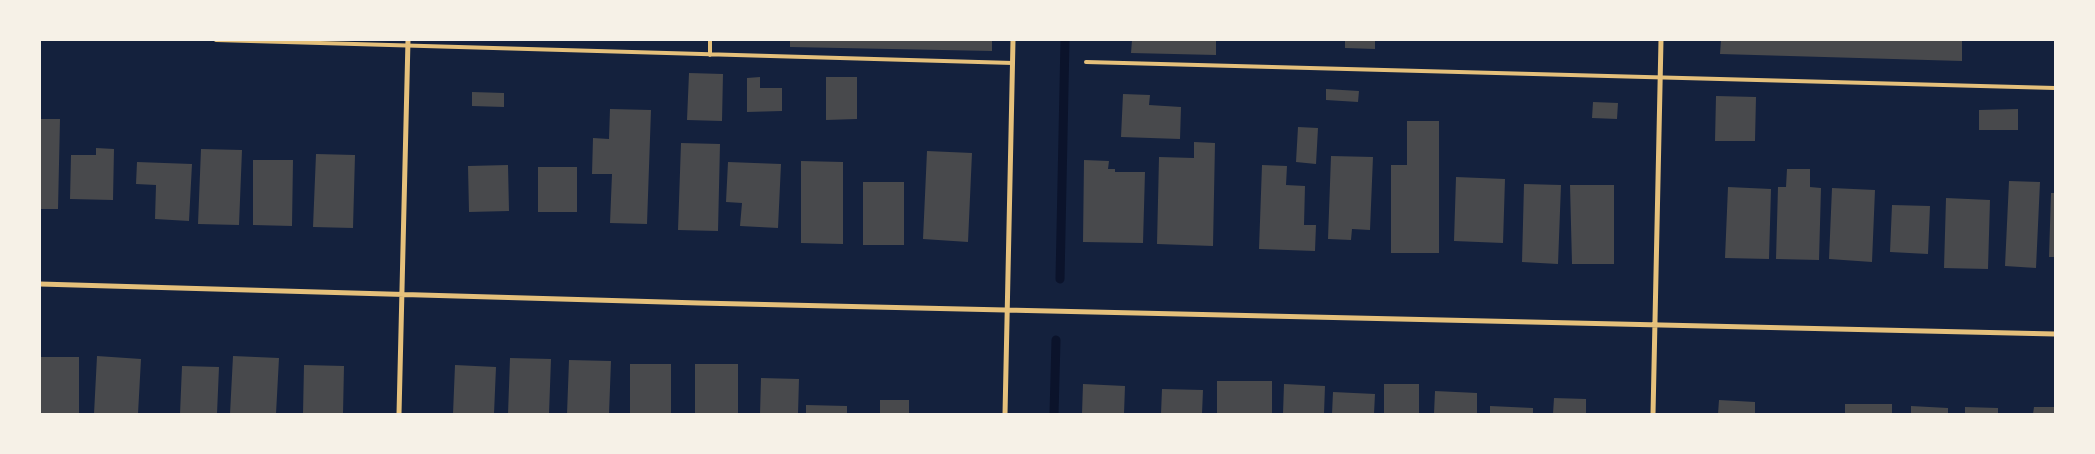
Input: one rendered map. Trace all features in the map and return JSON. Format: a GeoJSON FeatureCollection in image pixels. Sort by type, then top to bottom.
{"type":"FeatureCollection","features":[{"type":"Feature","properties":{"kind":"street"},"geometry":{"type":"LineString","coordinates":[[1005,414],[1013,40]]}},
{"type":"Feature","properties":{"kind":"street"},"geometry":{"type":"LineString","coordinates":[[1653,414],[1661,40]]}},
{"type":"Feature","properties":{"kind":"street"},"geometry":{"type":"LineString","coordinates":[[399,414],[408,43]]}},
{"type":"Feature","properties":{"kind":"street"},"geometry":{"type":"LineString","coordinates":[[40,284],[402,295],[2055,334]]}},
{"type":"Feature","properties":{"kind":"lane"},"geometry":{"type":"LineString","coordinates":[[216,40],[408,43],[710,55],[1013,63]]}},
{"type":"Feature","properties":{"kind":"lane"},"geometry":{"type":"LineString","coordinates":[[710,40],[710,55]]}},
{"type":"Feature","properties":{"kind":"lane"},"geometry":{"type":"LineString","coordinates":[[1086,62],[2055,88]]}},
{"type":"Feature","properties":{"kind":"building"},"geometry":{"type":"Polygon","coordinates":[[[790,40],[992,40],[992,51],[790,47],[790,40]]]}},
{"type":"Feature","properties":{"kind":"building"},"geometry":{"type":"Polygon","coordinates":[[[1132,40],[1216,40],[1216,55],[1131,53],[1132,40]]]}},
{"type":"Feature","properties":{"kind":"building"},"geometry":{"type":"Polygon","coordinates":[[[1345,40],[1375,40],[1375,49],[1345,48],[1345,40]]]}},
{"type":"Feature","properties":{"kind":"building"},"geometry":{"type":"Polygon","coordinates":[[[1721,40],[1962,40],[1962,61],[1720,54],[1721,40]]]}},
{"type":"Feature","properties":{"kind":"building"},"geometry":{"type":"Polygon","coordinates":[[[689,73],[723,74],[722,121],[687,120],[689,73]]]}},
{"type":"Feature","properties":{"kind":"building"},"geometry":{"type":"Polygon","coordinates":[[[760,77],[760,88],[782,88],[782,111],[747,112],[747,78],[760,77]]]}},
{"type":"Feature","properties":{"kind":"building"},"geometry":{"type":"Polygon","coordinates":[[[826,77],[857,77],[857,119],[826,120],[826,77]]]}},
{"type":"Feature","properties":{"kind":"building"},"geometry":{"type":"Polygon","coordinates":[[[1326,89],[1359,91],[1358,102],[1326,100],[1326,89]]]}},
{"type":"Feature","properties":{"kind":"building"},"geometry":{"type":"Polygon","coordinates":[[[472,92],[504,93],[504,107],[472,106],[472,92]]]}},
{"type":"Feature","properties":{"kind":"building"},"geometry":{"type":"Polygon","coordinates":[[[1123,94],[1150,95],[1149,105],[1181,107],[1180,139],[1121,137],[1123,94]]]}},
{"type":"Feature","properties":{"kind":"building"},"geometry":{"type":"Polygon","coordinates":[[[1716,96],[1756,97],[1755,141],[1715,141],[1716,96]]]}},
{"type":"Feature","properties":{"kind":"building"},"geometry":{"type":"Polygon","coordinates":[[[1593,102],[1618,103],[1617,119],[1592,118],[1593,102]]]}},
{"type":"Feature","properties":{"kind":"building"},"geometry":{"type":"Polygon","coordinates":[[[610,109],[651,110],[647,224],[610,223],[612,174],[592,174],[593,138],[609,139],[610,109]]]}},
{"type":"Feature","properties":{"kind":"building"},"geometry":{"type":"Polygon","coordinates":[[[2018,109],[2018,130],[1979,130],[1979,110],[2018,109]]]}},
{"type":"Feature","properties":{"kind":"building"},"geometry":{"type":"Polygon","coordinates":[[[40,119],[60,119],[58,209],[40,209],[40,119]]]}},
{"type":"Feature","properties":{"kind":"building"},"geometry":{"type":"Polygon","coordinates":[[[1407,121],[1439,121],[1439,253],[1391,253],[1391,165],[1407,165],[1407,121]]]}},
{"type":"Feature","properties":{"kind":"building"},"geometry":{"type":"Polygon","coordinates":[[[1298,127],[1318,128],[1316,164],[1296,162],[1298,127]]]}},
{"type":"Feature","properties":{"kind":"building"},"geometry":{"type":"Polygon","coordinates":[[[1194,142],[1215,143],[1213,246],[1157,244],[1159,157],[1194,158],[1194,142]]]}},
{"type":"Feature","properties":{"kind":"building"},"geometry":{"type":"Polygon","coordinates":[[[681,143],[720,144],[718,231],[678,230],[681,143]]]}},
{"type":"Feature","properties":{"kind":"building"},"geometry":{"type":"Polygon","coordinates":[[[96,148],[114,149],[113,200],[70,199],[71,155],[96,155],[96,148]]]}},
{"type":"Feature","properties":{"kind":"building"},"geometry":{"type":"Polygon","coordinates":[[[201,149],[242,150],[239,225],[198,224],[201,149]]]}},
{"type":"Feature","properties":{"kind":"building"},"geometry":{"type":"Polygon","coordinates":[[[927,151],[972,153],[968,242],[923,239],[927,151]]]}},
{"type":"Feature","properties":{"kind":"building"},"geometry":{"type":"Polygon","coordinates":[[[316,154],[355,155],[353,228],[313,227],[316,154]]]}},
{"type":"Feature","properties":{"kind":"building"},"geometry":{"type":"Polygon","coordinates":[[[1331,156],[1373,157],[1370,230],[1352,229],[1351,240],[1328,239],[1331,156]]]}},
{"type":"Feature","properties":{"kind":"building"},"geometry":{"type":"Polygon","coordinates":[[[253,160],[293,160],[292,226],[253,225],[253,160]]]}},
{"type":"Feature","properties":{"kind":"building"},"geometry":{"type":"Polygon","coordinates":[[[1084,160],[1109,161],[1108,169],[1115,169],[1115,172],[1145,172],[1143,243],[1083,242],[1084,160]]]}},
{"type":"Feature","properties":{"kind":"building"},"geometry":{"type":"Polygon","coordinates":[[[801,161],[843,162],[843,244],[801,243],[801,161]]]}},
{"type":"Feature","properties":{"kind":"building"},"geometry":{"type":"Polygon","coordinates":[[[137,162],[192,164],[189,221],[155,219],[156,185],[136,184],[137,162]]]}},
{"type":"Feature","properties":{"kind":"building"},"geometry":{"type":"Polygon","coordinates":[[[728,162],[781,164],[778,228],[740,226],[742,203],[726,202],[728,162]]]}},
{"type":"Feature","properties":{"kind":"building"},"geometry":{"type":"Polygon","coordinates":[[[508,165],[509,211],[469,212],[468,166],[508,165]]]}},
{"type":"Feature","properties":{"kind":"building"},"geometry":{"type":"Polygon","coordinates":[[[1262,165],[1287,166],[1286,185],[1305,186],[1304,225],[1316,225],[1315,251],[1259,249],[1262,165]]]}},
{"type":"Feature","properties":{"kind":"building"},"geometry":{"type":"Polygon","coordinates":[[[538,167],[577,167],[577,212],[538,212],[538,167]]]}},
{"type":"Feature","properties":{"kind":"building"},"geometry":{"type":"Polygon","coordinates":[[[1787,169],[1810,169],[1810,187],[1821,188],[1819,260],[1776,259],[1778,187],[1786,187],[1787,169]]]}},
{"type":"Feature","properties":{"kind":"building"},"geometry":{"type":"Polygon","coordinates":[[[1456,177],[1505,179],[1503,243],[1454,241],[1456,177]]]}},
{"type":"Feature","properties":{"kind":"building"},"geometry":{"type":"Polygon","coordinates":[[[2009,181],[2040,182],[2036,268],[2005,266],[2009,181]]]}},
{"type":"Feature","properties":{"kind":"building"},"geometry":{"type":"Polygon","coordinates":[[[863,182],[904,182],[904,245],[863,245],[863,182]]]}},
{"type":"Feature","properties":{"kind":"building"},"geometry":{"type":"Polygon","coordinates":[[[1524,184],[1561,185],[1558,264],[1522,262],[1524,184]]]}},
{"type":"Feature","properties":{"kind":"building"},"geometry":{"type":"Polygon","coordinates":[[[1570,185],[1614,185],[1614,264],[1572,264],[1570,185]]]}},
{"type":"Feature","properties":{"kind":"building"},"geometry":{"type":"Polygon","coordinates":[[[1728,187],[1771,189],[1769,259],[1725,258],[1728,187]]]}},
{"type":"Feature","properties":{"kind":"building"},"geometry":{"type":"Polygon","coordinates":[[[1832,188],[1875,190],[1872,262],[1829,259],[1832,188]]]}},
{"type":"Feature","properties":{"kind":"building"},"geometry":{"type":"Polygon","coordinates":[[[2051,193],[2055,193],[2055,257],[2049,257],[2051,193]]]}},
{"type":"Feature","properties":{"kind":"building"},"geometry":{"type":"Polygon","coordinates":[[[1946,198],[1990,200],[1988,269],[1944,268],[1946,198]]]}},
{"type":"Feature","properties":{"kind":"building"},"geometry":{"type":"Polygon","coordinates":[[[1892,205],[1930,206],[1928,254],[1890,252],[1892,205]]]}},
{"type":"Feature","properties":{"kind":"building"},"geometry":{"type":"Polygon","coordinates":[[[97,356],[141,359],[138,414],[94,414],[97,356]]]}},
{"type":"Feature","properties":{"kind":"building"},"geometry":{"type":"Polygon","coordinates":[[[233,356],[279,358],[276,414],[230,414],[233,356]]]}},
{"type":"Feature","properties":{"kind":"building"},"geometry":{"type":"Polygon","coordinates":[[[40,357],[79,357],[79,414],[40,414],[40,357]]]}},
{"type":"Feature","properties":{"kind":"building"},"geometry":{"type":"Polygon","coordinates":[[[510,358],[551,359],[549,414],[508,414],[510,358]]]}},
{"type":"Feature","properties":{"kind":"building"},"geometry":{"type":"Polygon","coordinates":[[[569,360],[611,361],[609,414],[567,414],[569,360]]]}},
{"type":"Feature","properties":{"kind":"building"},"geometry":{"type":"Polygon","coordinates":[[[630,364],[671,364],[671,414],[630,414],[630,364]]]}},
{"type":"Feature","properties":{"kind":"building"},"geometry":{"type":"Polygon","coordinates":[[[695,364],[738,364],[738,414],[695,414],[695,364]]]}},
{"type":"Feature","properties":{"kind":"building"},"geometry":{"type":"Polygon","coordinates":[[[304,365],[344,366],[343,414],[303,414],[304,365]]]}},
{"type":"Feature","properties":{"kind":"building"},"geometry":{"type":"Polygon","coordinates":[[[455,365],[496,367],[494,414],[453,414],[455,365]]]}},
{"type":"Feature","properties":{"kind":"building"},"geometry":{"type":"Polygon","coordinates":[[[182,366],[219,367],[217,414],[180,414],[182,366]]]}},
{"type":"Feature","properties":{"kind":"building"},"geometry":{"type":"Polygon","coordinates":[[[761,378],[799,379],[798,414],[760,414],[761,378]]]}},
{"type":"Feature","properties":{"kind":"building"},"geometry":{"type":"Polygon","coordinates":[[[1217,381],[1272,381],[1272,414],[1217,414],[1217,381]]]}},
{"type":"Feature","properties":{"kind":"building"},"geometry":{"type":"Polygon","coordinates":[[[1083,384],[1125,386],[1124,414],[1082,414],[1083,384]]]}},
{"type":"Feature","properties":{"kind":"building"},"geometry":{"type":"Polygon","coordinates":[[[1284,384],[1325,386],[1324,414],[1283,414],[1284,384]]]}},
{"type":"Feature","properties":{"kind":"building"},"geometry":{"type":"Polygon","coordinates":[[[1384,384],[1419,384],[1419,414],[1384,414],[1384,384]]]}},
{"type":"Feature","properties":{"kind":"building"},"geometry":{"type":"Polygon","coordinates":[[[1162,389],[1203,390],[1202,414],[1161,414],[1162,389]]]}},
{"type":"Feature","properties":{"kind":"building"},"geometry":{"type":"Polygon","coordinates":[[[1435,391],[1477,393],[1477,414],[1434,414],[1435,391]]]}},
{"type":"Feature","properties":{"kind":"building"},"geometry":{"type":"Polygon","coordinates":[[[1333,392],[1375,394],[1374,414],[1332,414],[1333,392]]]}},
{"type":"Feature","properties":{"kind":"building"},"geometry":{"type":"Polygon","coordinates":[[[1554,398],[1586,399],[1586,414],[1553,414],[1554,398]]]}},
{"type":"Feature","properties":{"kind":"building"},"geometry":{"type":"Polygon","coordinates":[[[880,400],[909,400],[909,414],[880,414],[880,400]]]}},
{"type":"Feature","properties":{"kind":"building"},"geometry":{"type":"Polygon","coordinates":[[[1719,400],[1755,402],[1755,414],[1718,414],[1719,400]]]}},
{"type":"Feature","properties":{"kind":"building"},"geometry":{"type":"Polygon","coordinates":[[[1845,404],[1892,404],[1892,414],[1845,414],[1845,404]]]}},
{"type":"Feature","properties":{"kind":"building"},"geometry":{"type":"Polygon","coordinates":[[[806,405],[847,406],[847,414],[806,414],[806,405]]]}},
{"type":"Feature","properties":{"kind":"building"},"geometry":{"type":"Polygon","coordinates":[[[1490,406],[1533,408],[1533,414],[1490,414],[1490,406]]]}},
{"type":"Feature","properties":{"kind":"building"},"geometry":{"type":"Polygon","coordinates":[[[1911,406],[1948,408],[1948,414],[1911,414],[1911,406]]]}},
{"type":"Feature","properties":{"kind":"building"},"geometry":{"type":"Polygon","coordinates":[[[1965,407],[1998,408],[1998,414],[1965,414],[1965,407]]]}},
{"type":"Feature","properties":{"kind":"building"},"geometry":{"type":"Polygon","coordinates":[[[2034,407],[2055,407],[2055,414],[2033,414],[2034,407]]]}},
{"type":"Feature","properties":{"kind":"waterway"},"geometry":{"type":"LineString","coordinates":[[1060,279],[1065,40]]}},
{"type":"Feature","properties":{"kind":"waterway"},"geometry":{"type":"LineString","coordinates":[[1054,414],[1056,340]]}}]}
